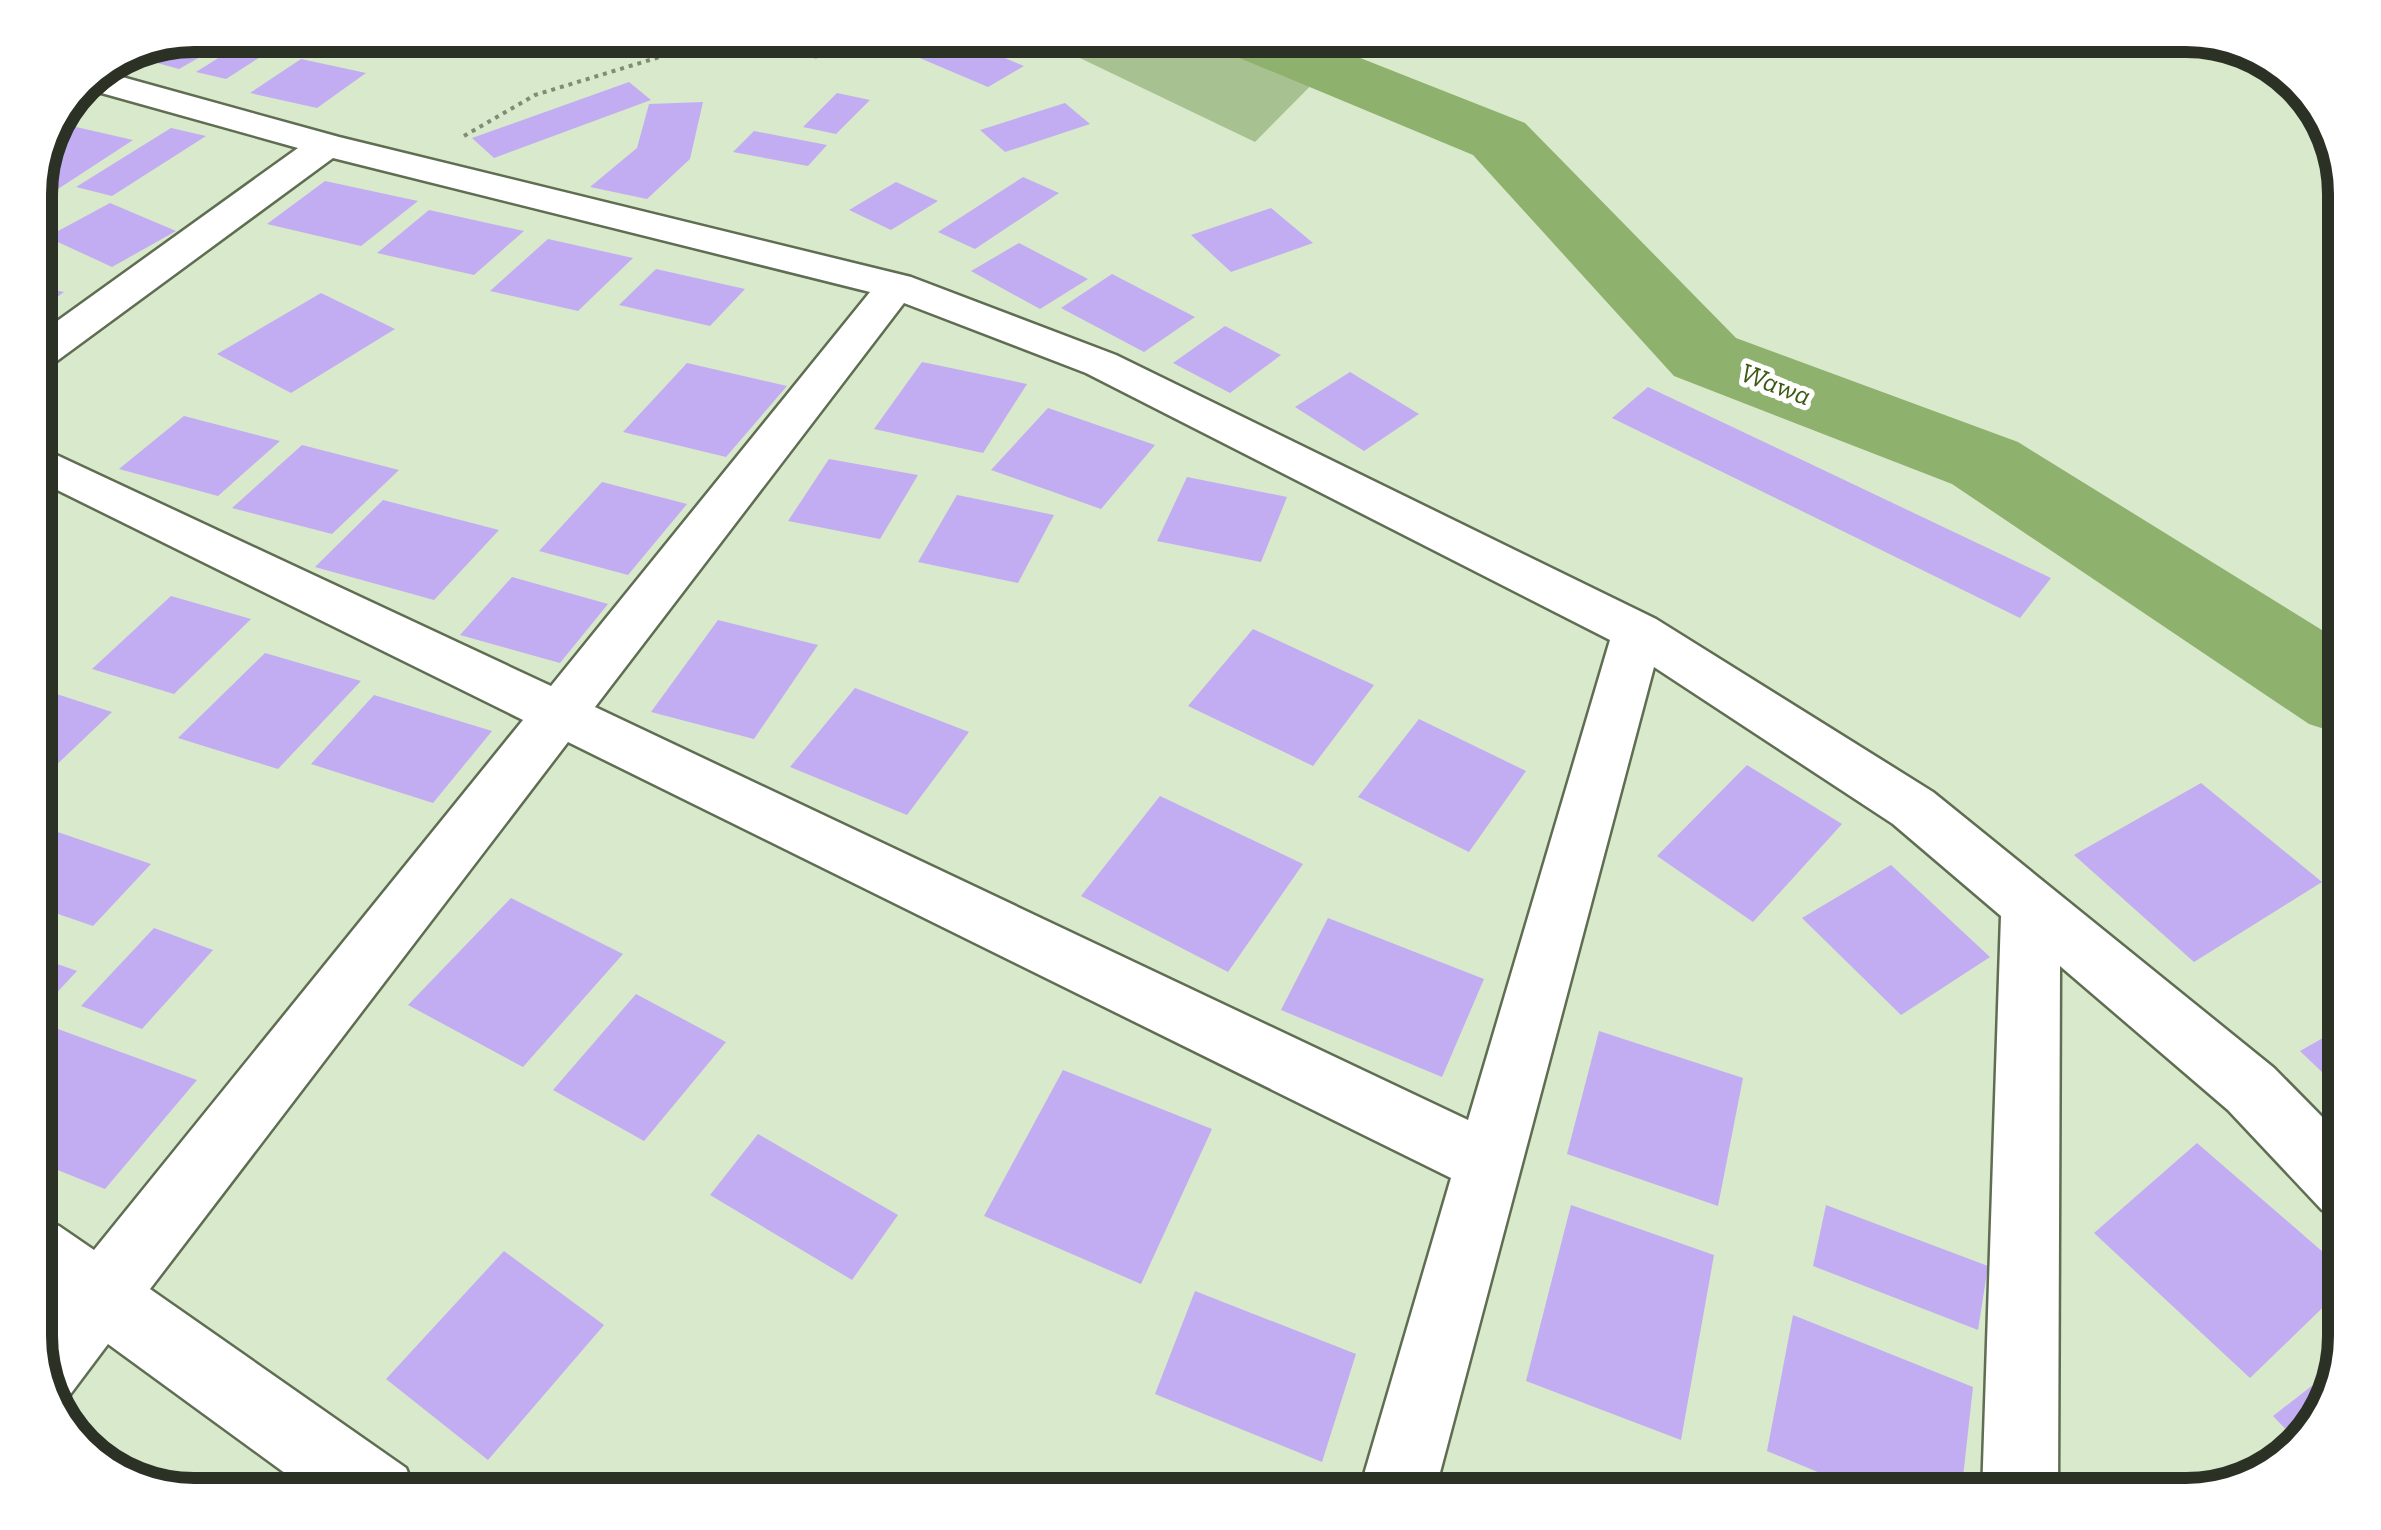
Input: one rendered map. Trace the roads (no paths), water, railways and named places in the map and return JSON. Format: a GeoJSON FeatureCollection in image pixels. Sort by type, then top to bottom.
{"type":"FeatureCollection","features":[{"type":"Feature","properties":{"kind":"street"},"geometry":{"type":"LineString","coordinates":[[107,84],[327,145],[896,286],[1101,364],[1638,632],[1913,808],[2251,1089],[2328,1168]]}},
{"type":"Feature","properties":{"kind":"street"},"geometry":{"type":"LineString","coordinates":[[53,344],[327,145]]}},
{"type":"Feature","properties":{"kind":"street"},"geometry":{"type":"LineString","coordinates":[[55,1355],[896,286]]}},
{"type":"Feature","properties":{"kind":"street"},"geometry":{"type":"LineString","coordinates":[[53,469],[1489,1163]]}},
{"type":"Feature","properties":{"kind":"street"},"geometry":{"type":"LineString","coordinates":[[1401,1478],[1638,632]]}},
{"type":"Feature","properties":{"kind":"street"},"geometry":{"type":"LineString","coordinates":[[2020,1478],[2031,907]]}},
{"type":"Feature","properties":{"kind":"street"},"geometry":{"type":"LineString","coordinates":[[53,1263],[355,1478]]}},
{"type":"Feature","properties":{"kind":"waterway","name":"Wawa"},"geometry":{"type":"LineString","coordinates":[[1286,53],[1499,139],[1705,357],[1985,463],[2328,684]]}}]}
